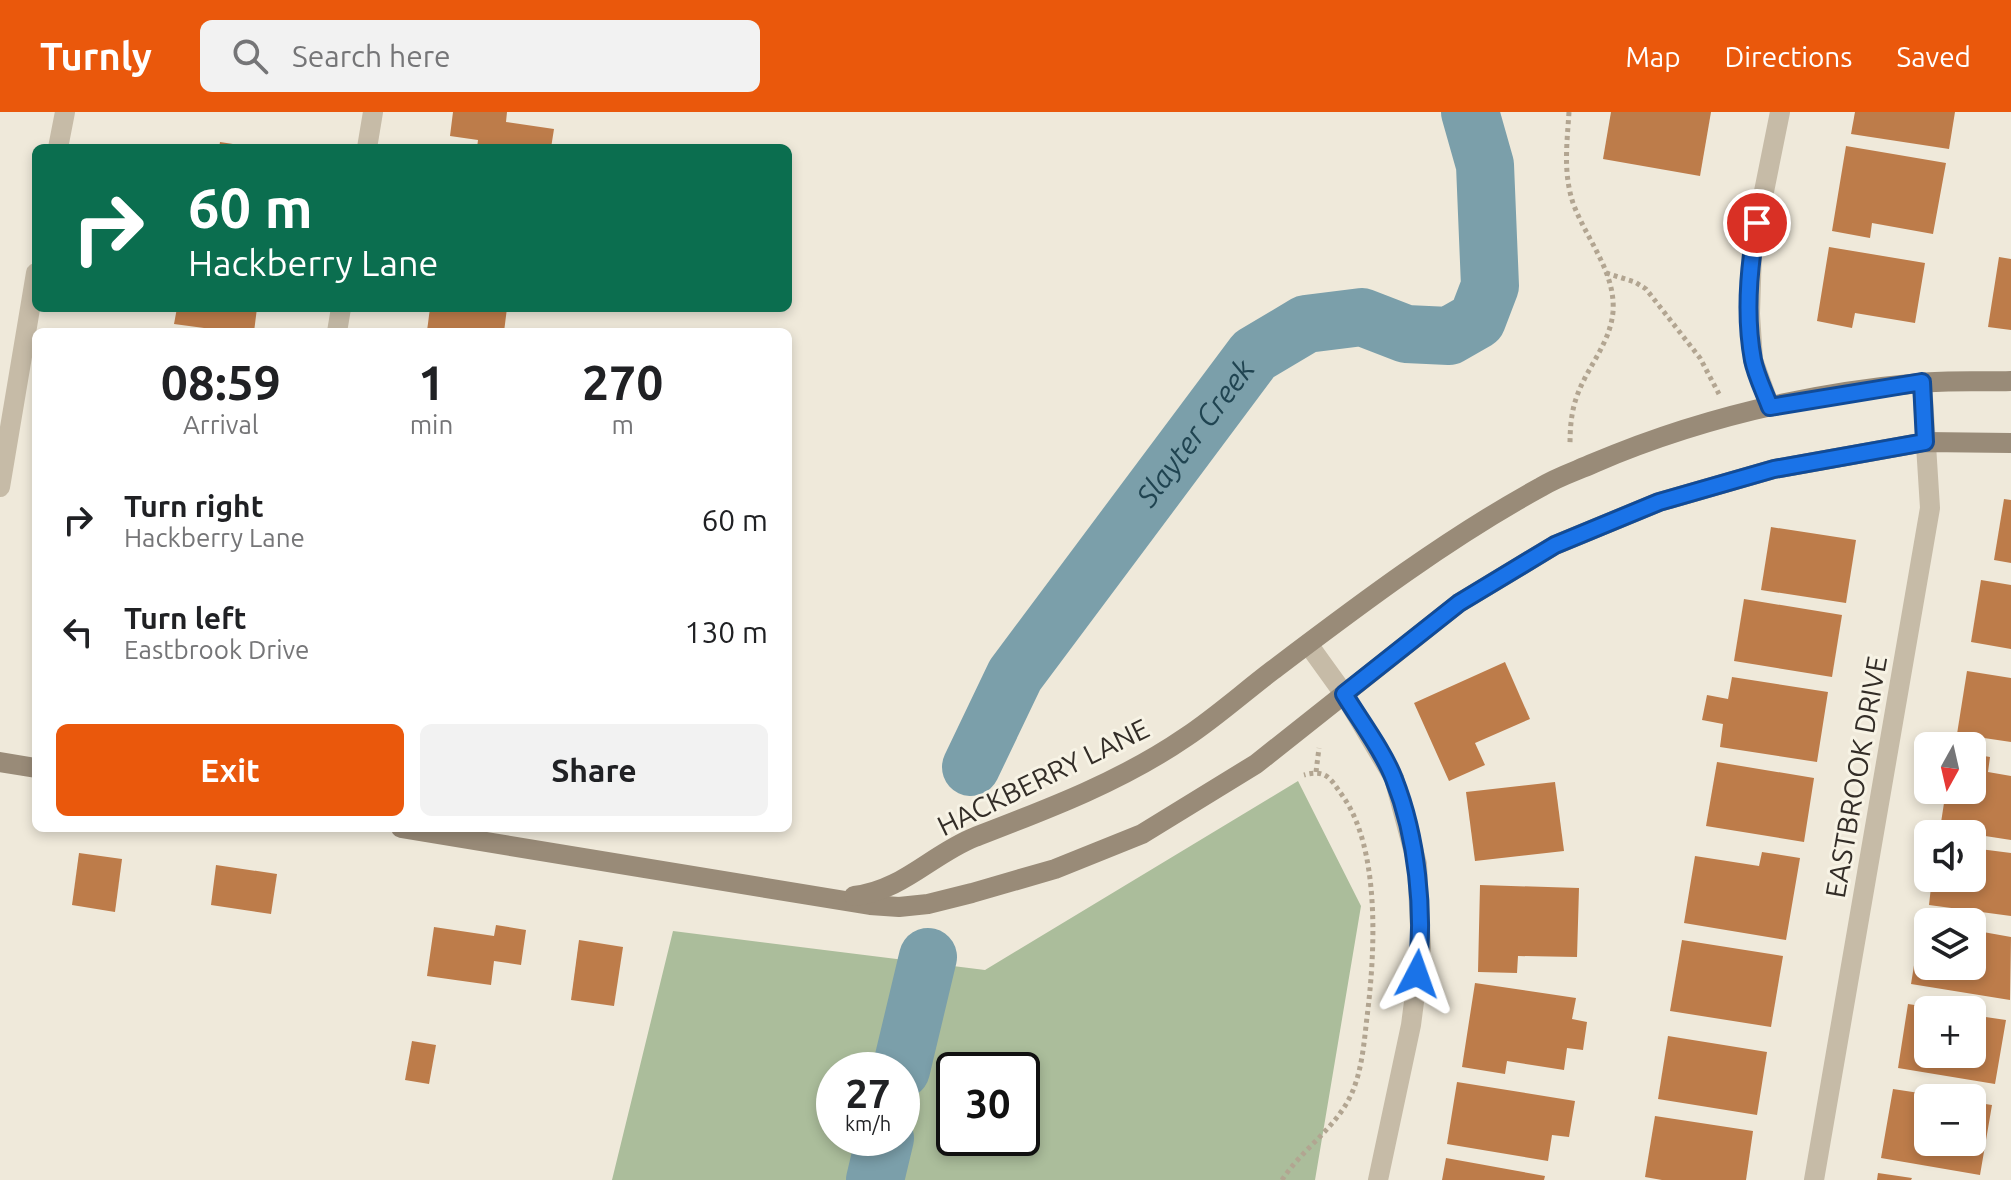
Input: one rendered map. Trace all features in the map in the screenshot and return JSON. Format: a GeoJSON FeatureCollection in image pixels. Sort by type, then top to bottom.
{"type":"FeatureCollection","features":[{"type":"Feature","properties":{"kind":"street"},"geometry":{"type":"LineString","coordinates":[[59,144],[65,112]]}},
{"type":"Feature","properties":{"kind":"street"},"geometry":{"type":"LineString","coordinates":[[368,144],[373,112]]}},
{"type":"Feature","properties":{"kind":"street"},"geometry":{"type":"LineString","coordinates":[[1770,407],[1753,360],[1750,314],[1752,251],[1780,112]]}},
{"type":"Feature","properties":{"kind":"street"},"geometry":{"type":"LineString","coordinates":[[0,487],[5,413],[32,291]]}},
{"type":"Feature","properties":{"kind":"street","name":"HACKBERRY LANE"},"geometry":{"type":"LineString","coordinates":[[830,899],[866,895],[901,882],[959,844],[1026,819],[1134,769],[1186,737],[1441,548],[1543,485],[1634,446],[1731,415],[1922,382],[2011,381]]}},
{"type":"Feature","properties":{"kind":"street","name":"EASTBROOK DRIVE"},"geometry":{"type":"LineString","coordinates":[[1814,1180],[1930,508],[1922,382]]}},
{"type":"Feature","properties":{"kind":"street"},"geometry":{"type":"LineString","coordinates":[[425,832],[830,899],[899,907],[928,904],[1055,869],[1142,834],[1181,812],[1256,764],[1459,603],[1555,545],[1659,502],[1774,469],[1925,442],[2011,443]]}},
{"type":"Feature","properties":{"kind":"street"},"geometry":{"type":"LineString","coordinates":[[1308,644],[1344,694],[1394,778],[1417,864],[1421,948],[1411,1025],[1378,1180]]}},
{"type":"Feature","properties":{"kind":"street"},"geometry":{"type":"LineString","coordinates":[[0,762],[32,767]]}},
{"type":"Feature","properties":{"kind":"path"},"geometry":{"type":"LineString","coordinates":[[1569,112],[1566,177],[1574,204],[1606,273],[1613,312],[1608,335],[1577,394],[1572,413],[1570,448]]}},
{"type":"Feature","properties":{"kind":"path"},"geometry":{"type":"LineString","coordinates":[[1606,273],[1635,282],[1646,289],[1700,358],[1720,395]]}},
{"type":"Feature","properties":{"kind":"path"},"geometry":{"type":"LineString","coordinates":[[1305,724],[1320,742],[1316,772]]}},
{"type":"Feature","properties":{"kind":"path"},"geometry":{"type":"LineString","coordinates":[[1282,1180],[1331,1127],[1352,1094],[1364,1048],[1374,941],[1373,899],[1358,828],[1340,793],[1323,773],[1304,775]]}},
{"type":"Feature","properties":{"kind":"green space"},"geometry":{"type":"Polygon","coordinates":[[[1298,781],[1361,906],[1315,1180],[612,1180],[673,931],[985,970],[1298,781]]]}},
{"type":"Feature","properties":{"kind":"building"},"geometry":{"type":"Polygon","coordinates":[[[453,112],[507,112],[506,122],[554,129],[552,144],[478,144],[478,140],[450,136],[453,112]]]}},
{"type":"Feature","properties":{"kind":"building"},"geometry":{"type":"Polygon","coordinates":[[[1611,112],[1711,112],[1700,176],[1603,159],[1611,112]]]}},
{"type":"Feature","properties":{"kind":"building"},"geometry":{"type":"Polygon","coordinates":[[[1855,112],[1955,112],[1949,149],[1851,134],[1855,112]]]}},
{"type":"Feature","properties":{"kind":"building"},"geometry":{"type":"Polygon","coordinates":[[[1846,146],[1946,163],[1933,234],[1872,223],[1870,238],[1832,231],[1846,146]]]}},
{"type":"Feature","properties":{"kind":"building"},"geometry":{"type":"Polygon","coordinates":[[[1829,247],[1925,263],[1915,323],[1855,313],[1852,328],[1817,321],[1829,247]]]}},
{"type":"Feature","properties":{"kind":"building"},"geometry":{"type":"Polygon","coordinates":[[[1999,257],[2011,259],[2011,330],[1988,327],[1999,257]]]}},
{"type":"Feature","properties":{"kind":"building"},"geometry":{"type":"Polygon","coordinates":[[[176,312],[256,312],[254,328],[204,328],[174,324],[176,312]]]}},
{"type":"Feature","properties":{"kind":"building"},"geometry":{"type":"Polygon","coordinates":[[[429,312],[506,312],[504,328],[427,328],[429,312]]]}},
{"type":"Feature","properties":{"kind":"building"},"geometry":{"type":"Polygon","coordinates":[[[2004,499],[2011,500],[2011,563],[1994,560],[2004,499]]]}},
{"type":"Feature","properties":{"kind":"building"},"geometry":{"type":"Polygon","coordinates":[[[1771,527],[1856,540],[1846,603],[1761,590],[1771,527]]]}},
{"type":"Feature","properties":{"kind":"building"},"geometry":{"type":"Polygon","coordinates":[[[1981,580],[2011,585],[2011,649],[1971,642],[1981,580]]]}},
{"type":"Feature","properties":{"kind":"building"},"geometry":{"type":"Polygon","coordinates":[[[1744,599],[1842,615],[1832,677],[1734,661],[1744,599]]]}},
{"type":"Feature","properties":{"kind":"building"},"geometry":{"type":"Polygon","coordinates":[[[1505,662],[1530,719],[1475,743],[1485,765],[1449,781],[1414,703],[1505,662]]]}},
{"type":"Feature","properties":{"kind":"building"},"geometry":{"type":"Polygon","coordinates":[[[1967,671],[2011,678],[2011,742],[1986,738],[1986,732],[1957,732],[1967,671]]]}},
{"type":"Feature","properties":{"kind":"building"},"geometry":{"type":"Polygon","coordinates":[[[1732,677],[1828,692],[1817,762],[1720,747],[1723,724],[1702,720],[1707,695],[1728,699],[1732,677]]]}},
{"type":"Feature","properties":{"kind":"building"},"geometry":{"type":"Polygon","coordinates":[[[1986,756],[1990,757],[1988,772],[2011,776],[2011,840],[1986,836],[1986,820],[1941,820],[1944,804],[1986,804],[1986,756]]]}},
{"type":"Feature","properties":{"kind":"building"},"geometry":{"type":"Polygon","coordinates":[[[1717,762],[1814,778],[1804,842],[1706,826],[1717,762]]]}},
{"type":"Feature","properties":{"kind":"building"},"geometry":{"type":"Polygon","coordinates":[[[1555,782],[1564,851],[1475,861],[1466,792],[1555,782]]]}},
{"type":"Feature","properties":{"kind":"building"},"geometry":{"type":"Polygon","coordinates":[[[1986,850],[2011,853],[2011,916],[1986,913],[1986,908],[1929,905],[1930,892],[1986,892],[1986,850]]]}},
{"type":"Feature","properties":{"kind":"building"},"geometry":{"type":"Polygon","coordinates":[[[1762,852],[1800,858],[1786,940],[1684,923],[1695,856],[1759,866],[1762,852]]]}},
{"type":"Feature","properties":{"kind":"building"},"geometry":{"type":"Polygon","coordinates":[[[79,853],[122,859],[115,912],[72,905],[79,853]]]}},
{"type":"Feature","properties":{"kind":"building"},"geometry":{"type":"Polygon","coordinates":[[[216,865],[277,874],[271,914],[211,905],[216,865]]]}},
{"type":"Feature","properties":{"kind":"building"},"geometry":{"type":"Polygon","coordinates":[[[1480,885],[1579,888],[1577,957],[1518,956],[1517,973],[1478,972],[1480,885]]]}},
{"type":"Feature","properties":{"kind":"building"},"geometry":{"type":"Polygon","coordinates":[[[496,925],[526,930],[521,965],[494,961],[491,985],[427,976],[434,927],[494,936],[496,925]]]}},
{"type":"Feature","properties":{"kind":"building"},"geometry":{"type":"Polygon","coordinates":[[[1986,933],[2011,937],[2010,1000],[1911,984],[1914,965],[1914,980],[1986,980],[1986,933]]]}},
{"type":"Feature","properties":{"kind":"building"},"geometry":{"type":"Polygon","coordinates":[[[579,940],[623,947],[614,1006],[571,1000],[579,940]]]}},
{"type":"Feature","properties":{"kind":"building"},"geometry":{"type":"Polygon","coordinates":[[[1682,940],[1783,956],[1771,1027],[1670,1011],[1682,940]]]}},
{"type":"Feature","properties":{"kind":"building"},"geometry":{"type":"Polygon","coordinates":[[[1475,983],[1576,998],[1572,1019],[1587,1022],[1583,1050],[1567,1048],[1564,1070],[1507,1061],[1505,1074],[1462,1067],[1475,983]]]}},
{"type":"Feature","properties":{"kind":"building"},"geometry":{"type":"Polygon","coordinates":[[[1908,1004],[1914,1005],[1914,1068],[1986,1068],[1986,1017],[2006,1020],[1995,1084],[1898,1068],[1908,1004]]]}},
{"type":"Feature","properties":{"kind":"building"},"geometry":{"type":"Polygon","coordinates":[[[1668,1036],[1767,1052],[1757,1115],[1658,1099],[1668,1036]]]}},
{"type":"Feature","properties":{"kind":"building"},"geometry":{"type":"Polygon","coordinates":[[[412,1041],[436,1045],[429,1084],[405,1080],[412,1041]]]}},
{"type":"Feature","properties":{"kind":"building"},"geometry":{"type":"Polygon","coordinates":[[[1457,1082],[1575,1101],[1569,1137],[1552,1135],[1548,1161],[1447,1144],[1457,1082]]]}},
{"type":"Feature","properties":{"kind":"building"},"geometry":{"type":"Polygon","coordinates":[[[1893,1089],[1914,1092],[1914,1156],[1983,1156],[1980,1175],[1881,1158],[1893,1089]]]}},
{"type":"Feature","properties":{"kind":"building"},"geometry":{"type":"Polygon","coordinates":[[[1986,1104],[1992,1105],[1986,1140],[1986,1104]]]}},
{"type":"Feature","properties":{"kind":"building"},"geometry":{"type":"Polygon","coordinates":[[[1655,1116],[1753,1131],[1746,1180],[1662,1180],[1645,1177],[1655,1116]]]}},
{"type":"Feature","properties":{"kind":"building"},"geometry":{"type":"Polygon","coordinates":[[[1446,1158],[1545,1176],[1544,1180],[1442,1180],[1446,1158]]]}},
{"type":"Feature","properties":{"kind":"building"},"geometry":{"type":"Polygon","coordinates":[[[1878,1173],[1912,1178],[1877,1180],[1878,1173]]]}},
{"type":"Feature","properties":{"kind":"waterway","name":"Slayter Creek"},"geometry":{"type":"LineString","coordinates":[[971,767],[1015,675],[1254,355],[1306,324],[1362,317],[1406,334],[1449,336],[1477,320],[1490,286],[1485,165],[1470,112]]}},
{"type":"Feature","properties":{"kind":"waterway","name":"Slayter Creek"},"geometry":{"type":"LineString","coordinates":[[905,1052],[928,957]]}},
{"type":"Feature","properties":{"kind":"waterway","name":"Slayter Creek"},"geometry":{"type":"LineString","coordinates":[[875,1180],[881,1156]]}},
{"type":"Feature","properties":{"kind":"route"},"geometry":{"type":"LineString","coordinates":[[1417,974],[1421,948],[1417,864],[1394,778],[1344,694],[1459,603],[1555,545],[1659,502],[1774,469],[1925,442],[1922,382],[1770,407],[1753,360],[1750,314],[1752,251],[1757,223]]}}]}
